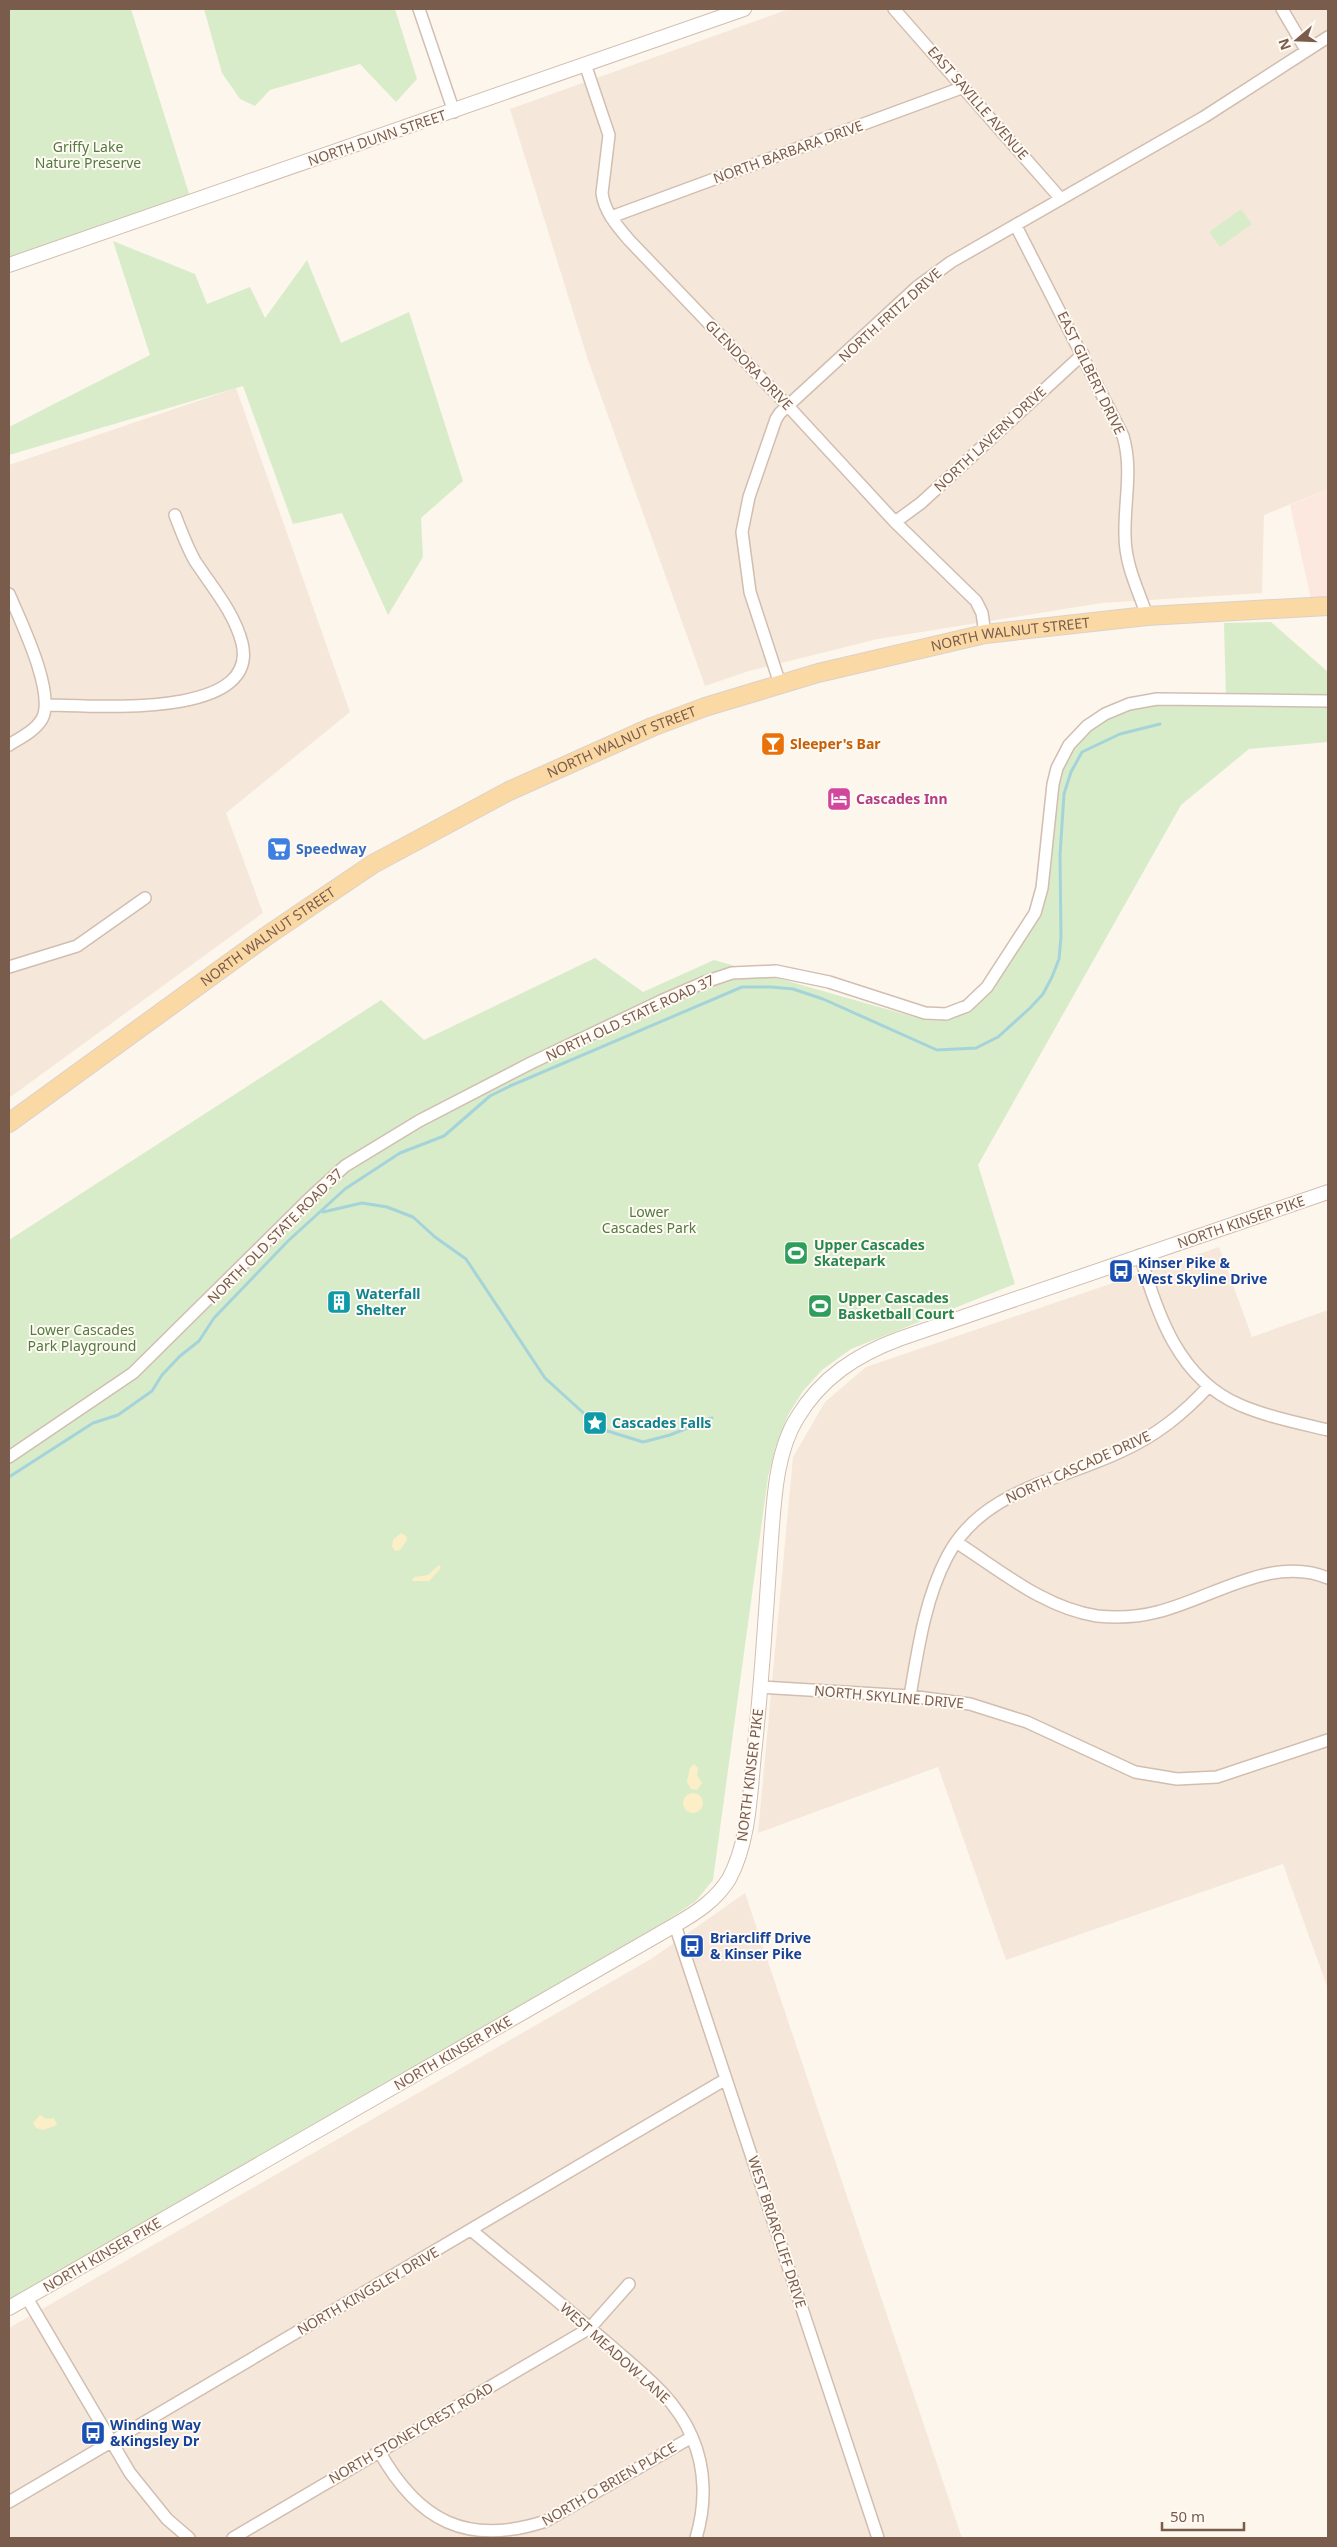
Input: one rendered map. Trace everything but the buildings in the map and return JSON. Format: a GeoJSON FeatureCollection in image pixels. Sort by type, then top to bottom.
{"type":"FeatureCollection","features":[{"type":"Feature","properties":{"kind":"main road","name":"NORTH WALNUT STREET"},"geometry":{"type":"LineString","coordinates":[[9,1123],[268,935],[398,850],[509,791],[625,738],[705,707],[780,684],[870,659],[985,634],[1147,616],[1328,606]]}},
{"type":"Feature","properties":{"kind":"street"},"geometry":{"type":"LineString","coordinates":[[419,9],[454,112]]}},
{"type":"Feature","properties":{"kind":"street","name":"NORTH DUNN STREET"},"geometry":{"type":"LineString","coordinates":[[9,266],[454,112],[744,9]]}},
{"type":"Feature","properties":{"kind":"street","name":"EAST SAVILLE AVENUE"},"geometry":{"type":"LineString","coordinates":[[894,9],[1060,199]]}},
{"type":"Feature","properties":{"kind":"street"},"geometry":{"type":"LineString","coordinates":[[1282,9],[1306,50]]}},
{"type":"Feature","properties":{"kind":"street","name":"NORTH FRITZ DRIVE"},"geometry":{"type":"LineString","coordinates":[[780,684],[750,592],[742,532],[749,497],[776,419],[935,273],[974,247],[1016,226],[1204,117],[1328,37]]}},
{"type":"Feature","properties":{"kind":"street","name":"GLENDORA DRIVE"},"geometry":{"type":"LineString","coordinates":[[585,64],[609,135],[602,193],[603,200],[611,217],[629,240],[788,406],[895,522],[976,602],[982,613],[985,634]]}},
{"type":"Feature","properties":{"kind":"street","name":"NORTH BARBARA DRIVE"},"geometry":{"type":"LineString","coordinates":[[611,217],[964,87]]}},
{"type":"Feature","properties":{"kind":"street","name":"EAST GILBERT DRIVE"},"geometry":{"type":"LineString","coordinates":[[1016,226],[1118,423],[1127,449],[1126,552],[1131,573],[1147,616]]}},
{"type":"Feature","properties":{"kind":"street","name":"NORTH LAVERN DRIVE"},"geometry":{"type":"LineString","coordinates":[[895,522],[921,503],[1083,354]]}},
{"type":"Feature","properties":{"kind":"street"},"geometry":{"type":"LineString","coordinates":[[46,705],[170,704],[214,691],[236,675],[241,668],[243,655],[238,632],[225,605],[190,551],[176,516]]}},
{"type":"Feature","properties":{"kind":"street"},"geometry":{"type":"LineString","coordinates":[[9,594],[34,657],[44,688],[46,705],[38,724],[9,745]]}},
{"type":"Feature","properties":{"kind":"street","name":"NORTH OLD STATE ROAD 37"},"geometry":{"type":"LineString","coordinates":[[9,1457],[133,1373],[310,1198],[346,1166],[419,1121],[531,1063],[664,1000],[705,982],[732,973],[776,971],[829,982],[925,1013],[946,1014],[967,1006],[987,987],[1034,913],[1042,888],[1050,801],[1057,768],[1078,735],[1105,714],[1129,704],[1157,699],[1328,701]]}},
{"type":"Feature","properties":{"kind":"street"},"geometry":{"type":"LineString","coordinates":[[9,968],[77,946],[145,898]]}},
{"type":"Feature","properties":{"kind":"street","name":"NORTH KINSER PIKE"},"geometry":{"type":"LineString","coordinates":[[9,2308],[675,1925],[696,1912],[721,1890],[737,1859],[749,1803],[773,1515],[782,1455],[796,1419],[821,1385],[849,1362],[877,1347],[1140,1255],[1328,1192]]}},
{"type":"Feature","properties":{"kind":"street"},"geometry":{"type":"LineString","coordinates":[[1140,1255],[1151,1292],[1170,1337],[1190,1367],[1209,1386],[1225,1397],[1258,1412],[1328,1430]]}},
{"type":"Feature","properties":{"kind":"street","name":"NORTH CASCADE DRIVE"},"geometry":{"type":"LineString","coordinates":[[910,1696],[920,1639],[932,1593],[947,1557],[956,1542],[981,1514],[1004,1499],[1121,1452],[1152,1436],[1182,1414],[1209,1386]]}},
{"type":"Feature","properties":{"kind":"street"},"geometry":{"type":"LineString","coordinates":[[956,1542],[1046,1599],[1079,1612],[1112,1617],[1158,1612],[1271,1574],[1301,1570],[1328,1578]]}},
{"type":"Feature","properties":{"kind":"street","name":"NORTH SKYLINE DRIVE"},"geometry":{"type":"LineString","coordinates":[[760,1687],[950,1700],[998,1711],[1027,1722],[1114,1764],[1154,1776],[1177,1779],[1217,1776],[1328,1740]]}},
{"type":"Feature","properties":{"kind":"street","name":"WEST BRIARCLIFF DRIVE"},"geometry":{"type":"LineString","coordinates":[[675,1925],[878,2538]]}},
{"type":"Feature","properties":{"kind":"street","name":"NORTH KINGSLEY DRIVE"},"geometry":{"type":"LineString","coordinates":[[9,2502],[726,2079]]}},
{"type":"Feature","properties":{"kind":"street","name":"WEST MEADOW LANE"},"geometry":{"type":"LineString","coordinates":[[471,2230],[590,2328],[670,2400],[692,2437],[700,2461],[703,2511],[696,2538]]}},
{"type":"Feature","properties":{"kind":"street","name":"NORTH STONEYCREST ROAD"},"geometry":{"type":"LineString","coordinates":[[233,2538],[590,2328],[629,2284]]}},
{"type":"Feature","properties":{"kind":"street"},"geometry":{"type":"LineString","coordinates":[[27,2298],[130,2473],[154,2504],[189,2538]]}},
{"type":"Feature","properties":{"kind":"street","name":"NORTH O BRIEN PLACE"},"geometry":{"type":"LineString","coordinates":[[379,2451],[404,2492],[434,2517],[461,2528],[501,2533],[529,2528],[546,2521],[692,2437]]}},
{"type":"Feature","properties":{"kind":"shaded area"},"geometry":{"type":"Polygon","coordinates":[[[789,9],[1328,9],[1328,489],[1264,515],[1262,593],[1102,603],[878,639],[749,671],[705,686],[588,360],[510,109],[789,9]]]}},
{"type":"Feature","properties":{"kind":"shaded area"},"geometry":{"type":"Polygon","coordinates":[[[236,388],[350,712],[226,813],[263,913],[9,1098],[9,465],[236,388]]]}},
{"type":"Feature","properties":{"kind":"shaded area"},"geometry":{"type":"Polygon","coordinates":[[[1328,489],[1328,596],[1311,599],[1290,505],[1328,489]]]}},
{"type":"Feature","properties":{"kind":"shaded area"},"geometry":{"type":"Polygon","coordinates":[[[1219,1247],[1252,1337],[1328,1310],[1328,1989],[1283,1864],[1006,1960],[938,1767],[758,1833],[793,1457],[825,1402],[866,1367],[1219,1247]]]}},
{"type":"Feature","properties":{"kind":"shaded area"},"geometry":{"type":"Polygon","coordinates":[[[745,1893],[962,2538],[9,2538],[9,2328],[651,1959],[745,1893]]]}},
{"type":"Feature","properties":{"kind":"green space","name":"Griffy Lake Nature Preserve"},"geometry":{"type":"Polygon","coordinates":[[[9,9],[131,9],[191,200],[9,265],[9,9]]]}},
{"type":"Feature","properties":{"kind":"green space"},"geometry":{"type":"Polygon","coordinates":[[[204,9],[395,9],[417,79],[396,102],[360,64],[270,90],[255,106],[240,99],[222,73],[204,9]]]}},
{"type":"Feature","properties":{"kind":"green space"},"geometry":{"type":"Polygon","coordinates":[[[1241,209],[1252,224],[1220,247],[1209,232],[1241,209]]]}},
{"type":"Feature","properties":{"kind":"green space"},"geometry":{"type":"Polygon","coordinates":[[[113,241],[195,274],[207,304],[250,287],[265,318],[307,260],[341,343],[409,312],[463,481],[421,518],[423,557],[388,615],[342,513],[293,524],[243,386],[9,455],[9,427],[150,355],[113,241]]]}},
{"type":"Feature","properties":{"kind":"green space"},"geometry":{"type":"Polygon","coordinates":[[[1271,622],[1328,672],[1328,742],[1249,749],[1181,805],[978,1165],[1015,1284],[851,1349],[822,1370],[803,1391],[788,1415],[776,1446],[768,1477],[713,1880],[696,1901],[668,1920],[9,2300],[9,1240],[381,1000],[424,1040],[595,958],[643,992],[714,960],[925,1020],[943,1020],[958,1016],[982,1000],[1000,976],[1040,912],[1045,899],[1049,878],[1054,810],[1058,788],[1064,767],[1074,748],[1089,731],[1104,720],[1120,712],[1136,707],[1172,701],[1226,698],[1224,623],[1271,622]]]}},
{"type":"Feature","properties":{"kind":"sand"},"geometry":{"type":"Polygon","coordinates":[[[401,1533],[406,1536],[407,1540],[400,1550],[395,1551],[392,1546],[393,1540],[401,1533]]]}},
{"type":"Feature","properties":{"kind":"sand"},"geometry":{"type":"Polygon","coordinates":[[[439,1565],[441,1568],[429,1581],[412,1581],[414,1577],[428,1575],[439,1565]]]}},
{"type":"Feature","properties":{"kind":"sand"},"geometry":{"type":"Polygon","coordinates":[[[694,1764],[698,1768],[697,1775],[702,1783],[697,1790],[691,1789],[687,1782],[690,1768],[694,1764]]]}},
{"type":"Feature","properties":{"kind":"sand"},"geometry":{"type":"Polygon","coordinates":[[[693,1793],[700,1796],[703,1803],[700,1810],[693,1813],[686,1810],[683,1803],[686,1796],[693,1793]]]}},
{"type":"Feature","properties":{"kind":"sand"},"geometry":{"type":"Polygon","coordinates":[[[40,2115],[46,2119],[54,2118],[57,2125],[43,2130],[36,2128],[33,2123],[40,2115]]]}},
{"type":"Feature","properties":{"kind":"waterway"},"geometry":{"type":"LineString","coordinates":[[9,1477],[93,1423],[118,1415],[152,1391],[162,1375],[180,1356],[199,1341],[214,1318],[288,1241],[345,1189],[400,1153],[444,1136],[490,1096],[510,1086],[742,987],[793,989],[823,999],[937,1050],[976,1048],[998,1037],[1043,994],[1059,959],[1061,937],[1060,855],[1064,794],[1071,772],[1082,752],[1120,734],[1160,724]]}},
{"type":"Feature","properties":{"kind":"waterway"},"geometry":{"type":"LineString","coordinates":[[323,1212],[362,1203],[387,1207],[413,1217],[435,1237],[466,1259],[545,1378],[601,1429],[643,1442],[670,1435],[712,1418]]}},
{"type":"Feature","properties":{"kind":"place","name":"Sleeper's Bar"},"geometry":{"type":"Point","coordinates":[773,744]}},
{"type":"Feature","properties":{"kind":"place","name":"Cascades Inn"},"geometry":{"type":"Point","coordinates":[839,799]}},
{"type":"Feature","properties":{"kind":"place","name":"Speedway"},"geometry":{"type":"Point","coordinates":[279,849]}},
{"type":"Feature","properties":{"kind":"place","name":"Upper Cascades Skatepark"},"geometry":{"type":"Point","coordinates":[796,1253]}},
{"type":"Feature","properties":{"kind":"place","name":"Kinser Pike & West Skyline Drive"},"geometry":{"type":"Point","coordinates":[1121,1271]}},
{"type":"Feature","properties":{"kind":"place","name":"Waterfall Shelter"},"geometry":{"type":"Point","coordinates":[339,1302]}},
{"type":"Feature","properties":{"kind":"place","name":"Upper Cascades Basketball Court"},"geometry":{"type":"Point","coordinates":[820,1306]}},
{"type":"Feature","properties":{"kind":"place","name":"Cascades Falls"},"geometry":{"type":"Point","coordinates":[595,1423]}},
{"type":"Feature","properties":{"kind":"place","name":"Briarcliff Drive & Kinser Pike"},"geometry":{"type":"Point","coordinates":[692,1946]}},
{"type":"Feature","properties":{"kind":"place","name":"Winding Way &Kingsley Dr"},"geometry":{"type":"Point","coordinates":[93,2433]}},
{"type":"Feature","properties":{"kind":"park label","name":"Lower Cascades Park"},"geometry":{"type":"Point","coordinates":[649,1220]}},
{"type":"Feature","properties":{"kind":"park label","name":"Lower Cascades Park Playground"},"geometry":{"type":"Point","coordinates":[82,1338]}}]}
